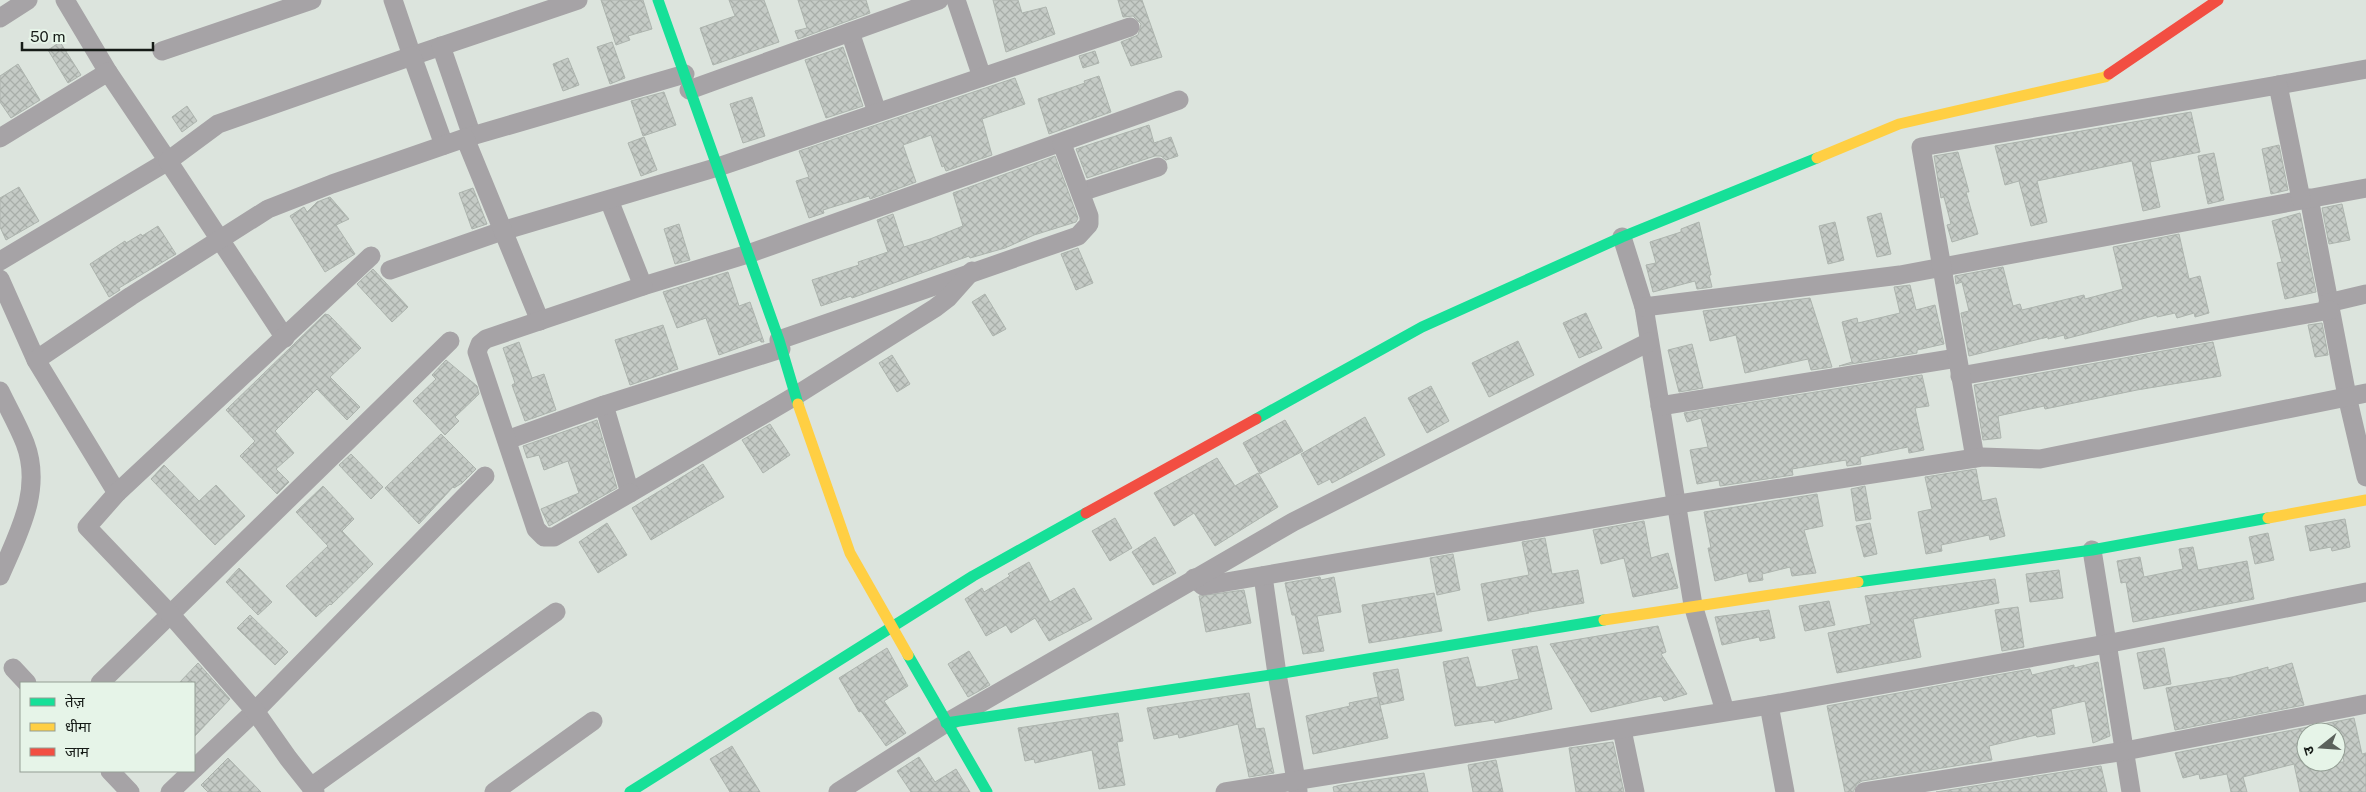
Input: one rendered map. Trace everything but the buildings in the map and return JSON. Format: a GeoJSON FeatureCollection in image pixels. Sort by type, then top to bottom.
{"type":"FeatureCollection","features":[{"type":"Feature","properties":{"kind":"street"},"geometry":{"type":"LineString","coordinates":[[0,18],[28,0]]}},
{"type":"Feature","properties":{"kind":"street"},"geometry":{"type":"LineString","coordinates":[[65,0],[108,72],[285,338]]}},
{"type":"Feature","properties":{"kind":"street"},"geometry":{"type":"LineString","coordinates":[[162,51],[312,0]]}},
{"type":"Feature","properties":{"kind":"street"},"geometry":{"type":"LineString","coordinates":[[393,0],[444,145]]}},
{"type":"Feature","properties":{"kind":"street"},"geometry":{"type":"LineString","coordinates":[[0,261],[168,161],[218,124],[578,0]]}},
{"type":"Feature","properties":{"kind":"street"},"geometry":{"type":"LineString","coordinates":[[658,0],[780,344],[795,396],[850,553],[946,723],[988,792]]}},
{"type":"Feature","properties":{"kind":"street"},"geometry":{"type":"LineString","coordinates":[[36,360],[131,296],[268,209],[332,184],[468,137],[687,82],[850,32],[939,0]]}},
{"type":"Feature","properties":{"kind":"street"},"geometry":{"type":"LineString","coordinates":[[956,0],[982,77]]}},
{"type":"Feature","properties":{"kind":"street"},"geometry":{"type":"LineString","coordinates":[[630,792],[973,576],[1422,327],[1622,237],[1899,124],[2105,77],[2218,0]]}},
{"type":"Feature","properties":{"kind":"street"},"geometry":{"type":"LineString","coordinates":[[390,270],[502,231],[718,167],[1130,27]]}},
{"type":"Feature","properties":{"kind":"street"},"geometry":{"type":"LineString","coordinates":[[850,32],[877,112]]}},
{"type":"Feature","properties":{"kind":"street"},"geometry":{"type":"LineString","coordinates":[[441,46],[468,137],[502,231],[540,321]]}},
{"type":"Feature","properties":{"kind":"street"},"geometry":{"type":"LineString","coordinates":[[1975,458],[1921,147],[2366,69]]}},
{"type":"Feature","properties":{"kind":"street"},"geometry":{"type":"LineString","coordinates":[[0,138],[108,72]]}},
{"type":"Feature","properties":{"kind":"street"},"geometry":{"type":"LineString","coordinates":[[2278,85],[2366,477]]}},
{"type":"Feature","properties":{"kind":"street"},"geometry":{"type":"LineString","coordinates":[[972,271],[948,298],[935,308],[795,396],[554,537],[544,537],[536,529],[477,352],[480,344],[486,338],[643,286],[748,254],[1062,144],[1179,100]]}},
{"type":"Feature","properties":{"kind":"street"},"geometry":{"type":"LineString","coordinates":[[507,440],[780,344],[972,271],[1078,236],[1089,224],[1089,216],[1062,144]]}},
{"type":"Feature","properties":{"kind":"street"},"geometry":{"type":"LineString","coordinates":[[1081,192],[1158,167]]}},
{"type":"Feature","properties":{"kind":"street"},"geometry":{"type":"LineString","coordinates":[[1644,307],[1942,268],[2366,188]]}},
{"type":"Feature","properties":{"kind":"street"},"geometry":{"type":"LineString","coordinates":[[609,200],[643,286]]}},
{"type":"Feature","properties":{"kind":"street"},"geometry":{"type":"LineString","coordinates":[[1622,237],[1644,307],[1678,504],[1693,605],[1725,712]]}},
{"type":"Feature","properties":{"kind":"street"},"geometry":{"type":"LineString","coordinates":[[371,256],[285,338],[116,493],[87,527],[171,615],[255,711],[313,790],[556,612]]}},
{"type":"Feature","properties":{"kind":"street"},"geometry":{"type":"LineString","coordinates":[[0,279],[36,360],[116,493]]}},
{"type":"Feature","properties":{"kind":"street"},"geometry":{"type":"LineString","coordinates":[[1660,406],[1958,367],[2329,307],[2366,294]]}},
{"type":"Feature","properties":{"kind":"street"},"geometry":{"type":"LineString","coordinates":[[101,682],[450,341]]}},
{"type":"Feature","properties":{"kind":"street"},"geometry":{"type":"LineString","coordinates":[[838,792],[946,723],[1293,522],[1649,342]]}},
{"type":"Feature","properties":{"kind":"street"},"geometry":{"type":"LineString","coordinates":[[0,391],[25,444],[31,464],[32,490],[25,517],[0,576]]}},
{"type":"Feature","properties":{"kind":"street"},"geometry":{"type":"LineString","coordinates":[[1194,578],[1203,586],[1678,504],[1975,458],[2040,459],[2366,393]]}},
{"type":"Feature","properties":{"kind":"street"},"geometry":{"type":"LineString","coordinates":[[604,405],[630,493]]}},
{"type":"Feature","properties":{"kind":"street"},"geometry":{"type":"LineString","coordinates":[[195,768],[255,711],[485,476]]}},
{"type":"Feature","properties":{"kind":"street"},"geometry":{"type":"LineString","coordinates":[[946,723],[1277,674],[1693,605],[2092,550],[2366,500]]}},
{"type":"Feature","properties":{"kind":"street"},"geometry":{"type":"LineString","coordinates":[[2092,550],[2106,644],[2132,792]]}},
{"type":"Feature","properties":{"kind":"street"},"geometry":{"type":"LineString","coordinates":[[1264,576],[1277,674],[1297,786]]}},
{"type":"Feature","properties":{"kind":"street"},"geometry":{"type":"LineString","coordinates":[[1225,792],[1297,786],[1769,705],[2106,644],[2366,592]]}},
{"type":"Feature","properties":{"kind":"street"},"geometry":{"type":"LineString","coordinates":[[13,668],[27,682]]}},
{"type":"Feature","properties":{"kind":"street"},"geometry":{"type":"LineString","coordinates":[[1864,792],[2125,751],[2366,704]]}},
{"type":"Feature","properties":{"kind":"street"},"geometry":{"type":"LineString","coordinates":[[1769,705],[1785,792]]}},
{"type":"Feature","properties":{"kind":"street"},"geometry":{"type":"LineString","coordinates":[[494,792],[593,721]]}},
{"type":"Feature","properties":{"kind":"street"},"geometry":{"type":"LineString","coordinates":[[1622,730],[1635,792]]}},
{"type":"Feature","properties":{"kind":"street"},"geometry":{"type":"LineString","coordinates":[[111,772],[130,792]]}},
{"type":"Feature","properties":{"kind":"street"},"geometry":{"type":"LineString","coordinates":[[170,792],[191,772]]}},
{"type":"Feature","properties":{"kind":"traffic: fast"},"geometry":{"type":"LineString","coordinates":[[658,0],[779,340],[798,404]]}},
{"type":"Feature","properties":{"kind":"traffic: fast"},"geometry":{"type":"LineString","coordinates":[[1256,419],[1422,327],[1622,237],[1817,158]]}},
{"type":"Feature","properties":{"kind":"traffic: fast"},"geometry":{"type":"LineString","coordinates":[[630,792],[973,576],[1086,513]]}},
{"type":"Feature","properties":{"kind":"traffic: fast"},"geometry":{"type":"LineString","coordinates":[[1858,582],[2092,550],[2268,518]]}},
{"type":"Feature","properties":{"kind":"traffic: fast"},"geometry":{"type":"LineString","coordinates":[[946,723],[1277,674],[1604,620]]}},
{"type":"Feature","properties":{"kind":"traffic: fast"},"geometry":{"type":"LineString","coordinates":[[908,655],[987,792]]}},
{"type":"Feature","properties":{"kind":"traffic: slow"},"geometry":{"type":"LineString","coordinates":[[1817,158],[1899,124],[2105,77],[2109,74]]}},
{"type":"Feature","properties":{"kind":"traffic: slow"},"geometry":{"type":"LineString","coordinates":[[798,404],[850,553],[908,655]]}},
{"type":"Feature","properties":{"kind":"traffic: slow"},"geometry":{"type":"LineString","coordinates":[[2268,518],[2366,500]]}},
{"type":"Feature","properties":{"kind":"traffic: slow"},"geometry":{"type":"LineString","coordinates":[[1604,620],[1858,582]]}},
{"type":"Feature","properties":{"kind":"traffic: jam"},"geometry":{"type":"LineString","coordinates":[[2109,74],[2218,0]]}},
{"type":"Feature","properties":{"kind":"traffic: jam"},"geometry":{"type":"LineString","coordinates":[[1086,513],[1256,419]]}}]}
